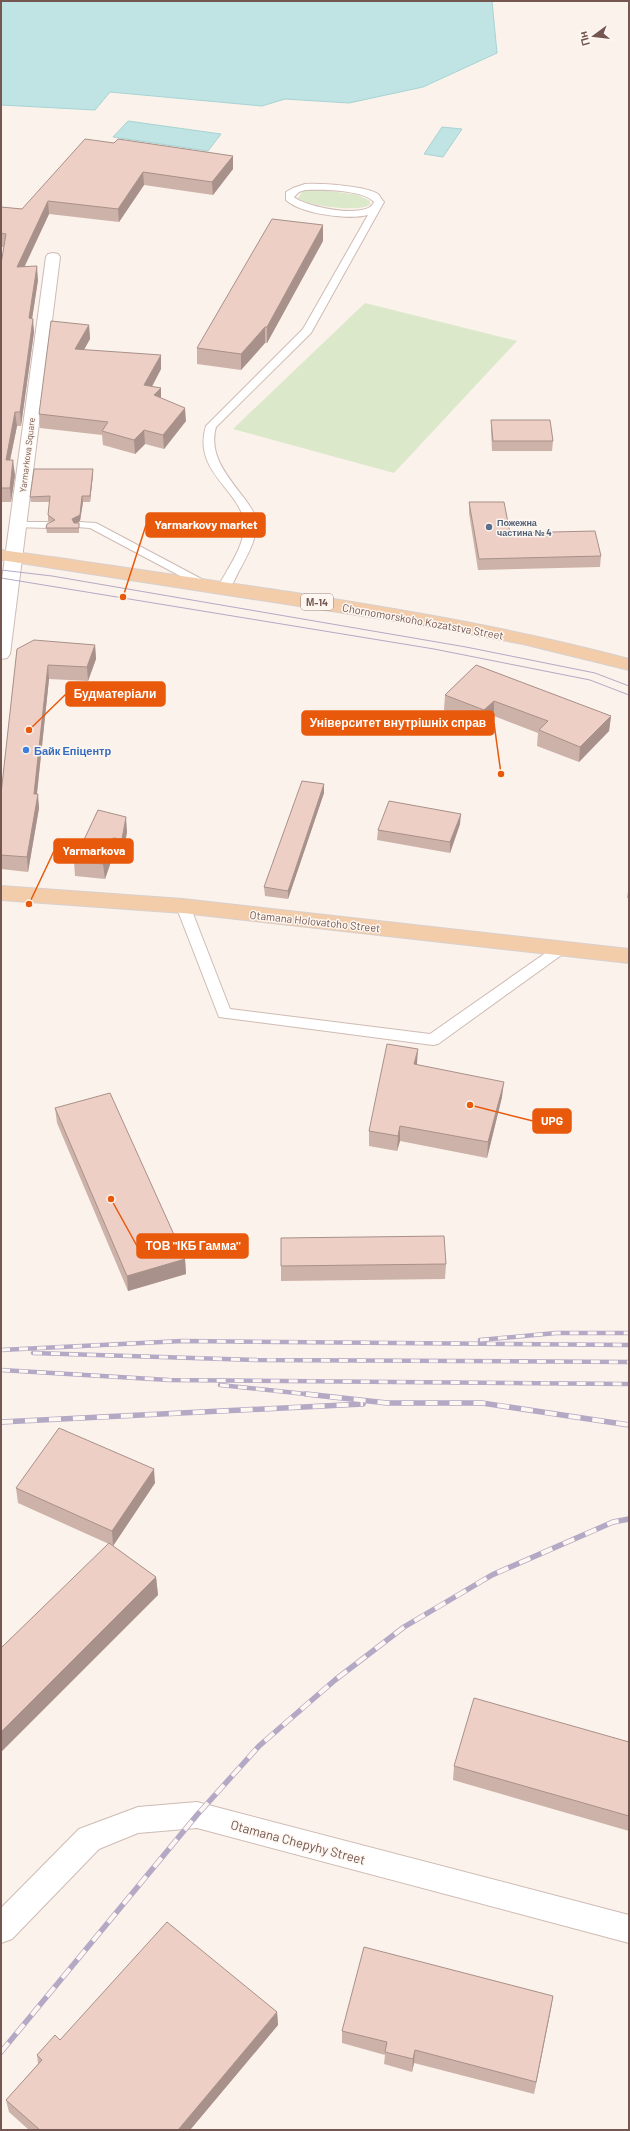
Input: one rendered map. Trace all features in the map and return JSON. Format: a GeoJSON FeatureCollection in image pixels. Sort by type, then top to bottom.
{"type":"FeatureCollection","features":[{"type":"Feature","properties":{"kind":"main road","name":"Chornomorskoho Kozatstva Street"},"geometry":{"type":"LineString","coordinates":[[8,556],[205,584],[438,622],[547,643],[628,664]]}},
{"type":"Feature","properties":{"kind":"main road","name":"Otamana Holovatoho Street"},"geometry":{"type":"LineString","coordinates":[[1,893],[183,906],[629,956]]}},
{"type":"Feature","properties":{"kind":"street","name":"Yarmarkova Square"},"geometry":{"type":"LineString","coordinates":[[1,654],[8,556],[18,525],[53,257]]}},
{"type":"Feature","properties":{"kind":"street","name":"Otamana Chepyhy Street"},"geometry":{"type":"LineString","coordinates":[[1,1929],[89,1839],[138,1820],[197,1815],[629,1929]]}},
{"type":"Feature","properties":{"kind":"lane"},"geometry":{"type":"LineString","coordinates":[[224,587],[246,543],[250,531],[250,519],[245,507],[209,456],[206,436],[211,426],[307,331],[378,206],[378,199],[368,194],[319,186],[297,188],[289,194],[289,198],[302,207],[353,214],[369,212],[378,206]]}},
{"type":"Feature","properties":{"kind":"lane"},"geometry":{"type":"LineString","coordinates":[[18,525],[48,525]]}},
{"type":"Feature","properties":{"kind":"lane"},"geometry":{"type":"LineString","coordinates":[[80,525],[92,525],[205,584]]}},
{"type":"Feature","properties":{"kind":"lane"},"geometry":{"type":"LineString","coordinates":[[183,906],[224,1013],[433,1040],[562,948]]}},
{"type":"Feature","properties":{"kind":"green space"},"geometry":{"type":"Polygon","coordinates":[[[316,189],[358,195],[370,201],[370,204],[365,207],[357,208],[322,206],[303,201],[298,198],[303,191],[316,189]]]}},
{"type":"Feature","properties":{"kind":"green space"},"geometry":{"type":"Polygon","coordinates":[[[365,303],[517,341],[394,473],[233,429],[365,303]]]}},
{"type":"Feature","properties":{"kind":"water"},"geometry":{"type":"Polygon","coordinates":[[[1,1],[492,1],[497,53],[423,87],[349,103],[285,99],[262,106],[110,92],[95,110],[1,105],[1,1]]]}},
{"type":"Feature","properties":{"kind":"water"},"geometry":{"type":"Polygon","coordinates":[[[128,121],[221,134],[208,151],[113,137],[128,121]]]}},
{"type":"Feature","properties":{"kind":"water"},"geometry":{"type":"Polygon","coordinates":[[[442,127],[462,129],[443,157],[424,154],[442,127]]]}},
{"type":"Feature","properties":{"kind":"building"},"geometry":{"type":"Polygon","coordinates":[[[85,139],[114,143],[118,139],[233,156],[212,182],[143,172],[118,209],[48,201],[17,267],[37,266],[29,318],[33,319],[20,412],[15,412],[6,460],[13,460],[10,488],[1,488],[1,264],[6,234],[1,233],[1,207],[22,209],[85,139]]]}},
{"type":"Feature","properties":{"kind":"building"},"geometry":{"type":"Polygon","coordinates":[[[272,219],[323,225],[267,327],[265,327],[241,354],[197,348],[272,219]]]}},
{"type":"Feature","properties":{"kind":"building"},"geometry":{"type":"Polygon","coordinates":[[[51,321],[89,325],[75,349],[161,355],[144,385],[161,388],[154,395],[185,408],[163,435],[144,430],[134,440],[102,431],[108,422],[39,414],[51,321]]]}},
{"type":"Feature","properties":{"kind":"building"},"geometry":{"type":"Polygon","coordinates":[[[491,420],[550,420],[553,441],[493,441],[491,420]]]}},
{"type":"Feature","properties":{"kind":"building"},"geometry":{"type":"Polygon","coordinates":[[[34,469],[93,469],[90,496],[82,496],[80,515],[72,519],[74,523],[79,523],[79,528],[46,528],[47,524],[55,520],[48,515],[50,496],[30,497],[34,469]]]}},
{"type":"Feature","properties":{"kind":"building","name":"Пожежна частина № 4"},"geometry":{"type":"Polygon","coordinates":[[[469,502],[504,502],[510,533],[595,531],[601,556],[479,559],[469,502]]]}},
{"type":"Feature","properties":{"kind":"building"},"geometry":{"type":"Polygon","coordinates":[[[34,640],[95,645],[87,667],[48,665],[34,794],[38,794],[27,857],[1,855],[1,794],[17,649],[34,640]]]}},
{"type":"Feature","properties":{"kind":"building"},"geometry":{"type":"Polygon","coordinates":[[[476,665],[611,716],[580,747],[539,730],[548,721],[494,701],[484,710],[445,695],[476,665]]]}},
{"type":"Feature","properties":{"kind":"building"},"geometry":{"type":"Polygon","coordinates":[[[302,781],[324,784],[288,891],[264,887],[302,781]]]}},
{"type":"Feature","properties":{"kind":"building"},"geometry":{"type":"Polygon","coordinates":[[[389,801],[461,814],[450,842],[378,830],[389,801]]]}},
{"type":"Feature","properties":{"kind":"building"},"geometry":{"type":"Polygon","coordinates":[[[98,810],[126,817],[122,839],[113,838],[103,864],[74,861],[98,810]]]}},
{"type":"Feature","properties":{"kind":"building"},"geometry":{"type":"Polygon","coordinates":[[[387,1044],[418,1049],[414,1064],[504,1082],[488,1142],[400,1126],[398,1136],[369,1131],[387,1044]]]}},
{"type":"Feature","properties":{"kind":"building"},"geometry":{"type":"Polygon","coordinates":[[[110,1093],[185,1259],[127,1276],[55,1108],[110,1093]]]}},
{"type":"Feature","properties":{"kind":"building"},"geometry":{"type":"Polygon","coordinates":[[[444,1236],[446,1264],[281,1266],[281,1238],[444,1236]]]}},
{"type":"Feature","properties":{"kind":"building"},"geometry":{"type":"Polygon","coordinates":[[[59,1428],[154,1469],[112,1531],[16,1488],[59,1428]]]}},
{"type":"Feature","properties":{"kind":"building"},"geometry":{"type":"Polygon","coordinates":[[[109,1543],[156,1577],[1,1732],[1,1648],[109,1543]]]}},
{"type":"Feature","properties":{"kind":"building"},"geometry":{"type":"Polygon","coordinates":[[[474,1698],[629,1742],[629,1816],[454,1766],[474,1698]]]}},
{"type":"Feature","properties":{"kind":"building"},"geometry":{"type":"Polygon","coordinates":[[[167,1922],[277,2012],[178,2130],[40,2130],[6,2100],[42,2060],[37,2055],[55,2035],[60,2040],[167,1922]]]}},
{"type":"Feature","properties":{"kind":"building"},"geometry":{"type":"Polygon","coordinates":[[[364,1947],[553,1996],[536,2082],[415,2050],[413,2059],[385,2052],[387,2042],[342,2031],[364,1947]]]}},
{"type":"Feature","properties":{"kind":"tram line"},"geometry":{"type":"LineString","coordinates":[[1,570],[52,576],[466,647],[595,673],[629,686]]}},
{"type":"Feature","properties":{"kind":"tram line"},"geometry":{"type":"LineString","coordinates":[[1,578],[434,649],[590,680],[629,695]]}},
{"type":"Feature","properties":{"kind":"railway"},"geometry":{"type":"LineString","coordinates":[[480,1340],[556,1333],[629,1333]]}},
{"type":"Feature","properties":{"kind":"railway"},"geometry":{"type":"LineString","coordinates":[[1,1350],[182,1341],[629,1345]]}},
{"type":"Feature","properties":{"kind":"railway"},"geometry":{"type":"LineString","coordinates":[[33,1353],[257,1360],[629,1362]]}},
{"type":"Feature","properties":{"kind":"railway"},"geometry":{"type":"LineString","coordinates":[[1,1370],[169,1380],[629,1384]]}},
{"type":"Feature","properties":{"kind":"railway"},"geometry":{"type":"LineString","coordinates":[[220,1385],[315,1395]]}},
{"type":"Feature","properties":{"kind":"railway"},"geometry":{"type":"LineString","coordinates":[[306,1394],[315,1395]]}},
{"type":"Feature","properties":{"kind":"railway"},"geometry":{"type":"LineString","coordinates":[[315,1395],[387,1403],[482,1403],[629,1425]]}},
{"type":"Feature","properties":{"kind":"railway"},"geometry":{"type":"LineString","coordinates":[[1,1422],[363,1404]]}},
{"type":"Feature","properties":{"kind":"railway"},"geometry":{"type":"LineString","coordinates":[[1,2052],[197,1815],[259,1746],[335,1680],[404,1627],[492,1575],[613,1522],[629,1519]]}},
{"type":"Feature","properties":{"kind":"place","name":"Пожежна частина № 4"},"geometry":{"type":"Point","coordinates":[489,527]}},
{"type":"Feature","properties":{"kind":"place","name":"Yarmarkovy market"},"geometry":{"type":"Point","coordinates":[123,597]}},
{"type":"Feature","properties":{"kind":"place","name":"Будматеріали"},"geometry":{"type":"Point","coordinates":[29,730]}},
{"type":"Feature","properties":{"kind":"place","name":"Байк Епіцентр"},"geometry":{"type":"Point","coordinates":[26,750]}},
{"type":"Feature","properties":{"kind":"place","name":"Університет внутрішніх справ"},"geometry":{"type":"Point","coordinates":[501,774]}},
{"type":"Feature","properties":{"kind":"place","name":"Yarmarkova"},"geometry":{"type":"Point","coordinates":[29,904]}},
{"type":"Feature","properties":{"kind":"place","name":"UPG"},"geometry":{"type":"Point","coordinates":[470,1105]}},
{"type":"Feature","properties":{"kind":"place","name":"ТОВ \"ІКБ Гамма\""},"geometry":{"type":"Point","coordinates":[111,1199]}}]}
